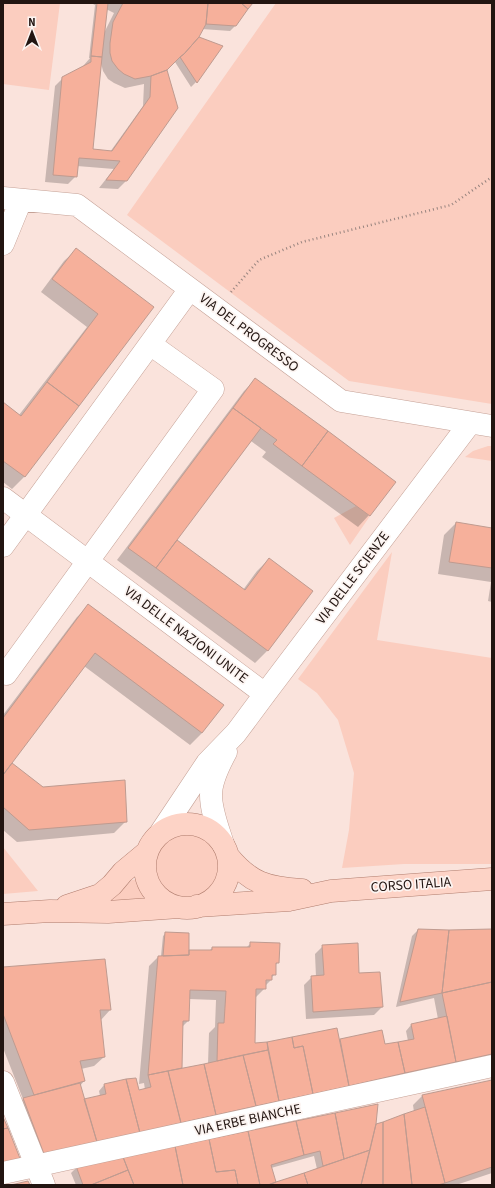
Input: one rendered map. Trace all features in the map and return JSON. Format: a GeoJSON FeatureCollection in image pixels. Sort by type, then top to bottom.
{"type":"FeatureCollection","features":[{"type":"Feature","properties":{"kind":"main road"},"geometry":{"type":"LineString","coordinates":[[225,850],[229,867],[227,877],[223,887],[216,896],[208,902],[189,907],[169,904],[159,897],[151,888],[146,876],[145,864],[147,852],[152,841],[161,832],[171,826],[194,824],[205,828],[215,835],[238,868],[249,878],[258,882],[289,889],[331,891]]}},
{"type":"Feature","properties":{"kind":"main road"},"geometry":{"type":"LineString","coordinates":[[50,911],[100,896],[123,872],[147,852]]}},
{"type":"Feature","properties":{"kind":"main road","name":"CORSO ITALIA"},"geometry":{"type":"LineString","coordinates":[[331,891],[492,879]]}},
{"type":"Feature","properties":{"kind":"main road"},"geometry":{"type":"LineString","coordinates":[[3,914],[50,911],[108,912],[289,900],[331,891]]}},
{"type":"Feature","properties":{"kind":"street","name":"VIA DEL PROGRESSO"},"geometry":{"type":"LineString","coordinates":[[12,199],[77,205],[341,401],[492,426]]}},
{"type":"Feature","properties":{"kind":"street"},"geometry":{"type":"LineString","coordinates":[[3,244],[12,199]]}},
{"type":"Feature","properties":{"kind":"street"},"geometry":{"type":"LineString","coordinates":[[3,546],[190,289]]}},
{"type":"Feature","properties":{"kind":"street"},"geometry":{"type":"LineString","coordinates":[[3,671],[6,674],[213,389],[150,344]]}},
{"type":"Feature","properties":{"kind":"street","name":"VIA DELLE SCIENZE"},"geometry":{"type":"LineString","coordinates":[[236,733],[470,422]]}},
{"type":"Feature","properties":{"kind":"street","name":"VIA DELLE NAZIONI UNITE"},"geometry":{"type":"LineString","coordinates":[[5,500],[265,694]]}},
{"type":"Feature","properties":{"kind":"street"},"geometry":{"type":"LineString","coordinates":[[161,832],[207,763],[236,733]]}},
{"type":"Feature","properties":{"kind":"street"},"geometry":{"type":"LineString","coordinates":[[225,850],[214,813],[211,795],[218,768],[236,733]]}},
{"type":"Feature","properties":{"kind":"street","name":"VIA ERBE BIANCHE"},"geometry":{"type":"LineString","coordinates":[[3,1173],[40,1175],[492,1066]]}},
{"type":"Feature","properties":{"kind":"street"},"geometry":{"type":"LineString","coordinates":[[3,1082],[40,1175]]}},
{"type":"Feature","properties":{"kind":"path"},"geometry":{"type":"LineString","coordinates":[[217,309],[259,260],[302,242],[451,205],[492,177]]}},
{"type":"Feature","properties":{"kind":"shaded area"},"geometry":{"type":"Polygon","coordinates":[[[3,3],[60,3],[49,90],[3,84],[3,3]]]}},
{"type":"Feature","properties":{"kind":"shaded area"},"geometry":{"type":"Polygon","coordinates":[[[276,3],[492,3],[492,404],[349,381],[127,215],[276,3]]]}},
{"type":"Feature","properties":{"kind":"shaded area"},"geometry":{"type":"Polygon","coordinates":[[[492,446],[492,461],[465,457],[473,451],[492,446]]]}},
{"type":"Feature","properties":{"kind":"shaded area"},"geometry":{"type":"Polygon","coordinates":[[[356,506],[370,516],[350,545],[334,518],[356,506]]]}},
{"type":"Feature","properties":{"kind":"shaded area"},"geometry":{"type":"Polygon","coordinates":[[[392,552],[377,640],[492,658],[492,864],[404,864],[342,868],[349,830],[354,773],[338,720],[317,693],[298,679],[392,552]]]}},
{"type":"Feature","properties":{"kind":"shaded area"},"geometry":{"type":"Polygon","coordinates":[[[187,833],[205,839],[213,847],[219,865],[213,883],[205,891],[187,897],[169,891],[161,883],[155,865],[161,847],[169,839],[187,833]]]}},
{"type":"Feature","properties":{"kind":"shaded area"},"geometry":{"type":"Polygon","coordinates":[[[3,847],[38,891],[3,894],[3,847]]]}},
{"type":"Feature","properties":{"kind":"shaded area"},"geometry":{"type":"Polygon","coordinates":[[[137,879],[144,895],[143,899],[114,902],[111,900],[132,880],[137,879]]]}},
{"type":"Feature","properties":{"kind":"building"},"geometry":{"type":"Polygon","coordinates":[[[97,3],[108,3],[102,57],[91,56],[97,3]]]}},
{"type":"Feature","properties":{"kind":"building"},"geometry":{"type":"Polygon","coordinates":[[[123,3],[208,3],[206,24],[199,37],[167,70],[151,76],[135,79],[124,74],[118,69],[112,61],[110,53],[113,22],[123,3]]]}},
{"type":"Feature","properties":{"kind":"building"},"geometry":{"type":"Polygon","coordinates":[[[208,3],[241,3],[248,9],[236,26],[206,24],[208,3]]]}},
{"type":"Feature","properties":{"kind":"building"},"geometry":{"type":"Polygon","coordinates":[[[241,3],[253,3],[248,9],[241,3]]]}},
{"type":"Feature","properties":{"kind":"building"},"geometry":{"type":"Polygon","coordinates":[[[199,37],[223,46],[197,83],[180,57],[199,37]]]}},
{"type":"Feature","properties":{"kind":"building"},"geometry":{"type":"Polygon","coordinates":[[[91,56],[102,57],[93,149],[112,151],[150,97],[151,76],[167,70],[178,108],[127,181],[106,180],[120,161],[79,158],[77,177],[53,175],[62,77],[91,62],[91,56]]]}},
{"type":"Feature","properties":{"kind":"building"},"geometry":{"type":"Polygon","coordinates":[[[76,248],[154,307],[79,406],[47,382],[98,314],[52,279],[76,248]]]}},
{"type":"Feature","properties":{"kind":"building"},"geometry":{"type":"Polygon","coordinates":[[[255,378],[328,431],[302,466],[273,444],[277,440],[233,408],[255,378]]]}},
{"type":"Feature","properties":{"kind":"building"},"geometry":{"type":"Polygon","coordinates":[[[47,382],[79,406],[25,477],[3,461],[3,402],[21,416],[47,382]]]}},
{"type":"Feature","properties":{"kind":"building"},"geometry":{"type":"Polygon","coordinates":[[[233,408],[261,428],[156,568],[128,548],[233,408]]]}},
{"type":"Feature","properties":{"kind":"building"},"geometry":{"type":"Polygon","coordinates":[[[328,431],[396,482],[370,516],[302,466],[328,431]]]}},
{"type":"Feature","properties":{"kind":"building"},"geometry":{"type":"Polygon","coordinates":[[[456,522],[492,528],[492,568],[449,562],[456,522]]]}},
{"type":"Feature","properties":{"kind":"building"},"geometry":{"type":"Polygon","coordinates":[[[177,540],[245,590],[269,558],[313,591],[268,651],[156,568],[177,540]]]}},
{"type":"Feature","properties":{"kind":"building"},"geometry":{"type":"Polygon","coordinates":[[[88,604],[224,705],[202,733],[95,653],[3,775],[3,718],[88,604]]]}},
{"type":"Feature","properties":{"kind":"building"},"geometry":{"type":"Polygon","coordinates":[[[12,763],[43,787],[125,780],[127,822],[29,830],[3,807],[3,775],[12,763]]]}},
{"type":"Feature","properties":{"kind":"building"},"geometry":{"type":"Polygon","coordinates":[[[418,929],[449,930],[442,993],[400,1002],[418,929]]]}},
{"type":"Feature","properties":{"kind":"building"},"geometry":{"type":"Polygon","coordinates":[[[492,929],[492,982],[442,993],[449,930],[492,929]]]}},
{"type":"Feature","properties":{"kind":"building"},"geometry":{"type":"Polygon","coordinates":[[[165,932],[189,933],[189,955],[163,956],[165,932]]]}},
{"type":"Feature","properties":{"kind":"building"},"geometry":{"type":"Polygon","coordinates":[[[250,942],[280,943],[279,963],[276,963],[276,975],[272,975],[272,980],[266,980],[266,989],[256,989],[255,1043],[267,1042],[268,1050],[217,1061],[218,1023],[224,1023],[226,991],[190,990],[189,1021],[183,1021],[182,1068],[148,1075],[158,956],[189,955],[189,950],[212,950],[212,947],[250,947],[250,942]]]}},
{"type":"Feature","properties":{"kind":"building"},"geometry":{"type":"Polygon","coordinates":[[[358,943],[359,973],[380,972],[383,1007],[313,1012],[311,976],[324,975],[322,945],[358,943]]]}},
{"type":"Feature","properties":{"kind":"building"},"geometry":{"type":"Polygon","coordinates":[[[105,959],[111,1010],[100,1010],[105,1057],[80,1061],[85,1081],[34,1095],[3,1014],[3,967],[105,959]]]}},
{"type":"Feature","properties":{"kind":"building"},"geometry":{"type":"Polygon","coordinates":[[[492,982],[492,1054],[456,1062],[442,993],[492,982]]]}},
{"type":"Feature","properties":{"kind":"building"},"geometry":{"type":"Polygon","coordinates":[[[447,1016],[456,1062],[405,1073],[398,1042],[414,1039],[411,1024],[447,1016]]]}},
{"type":"Feature","properties":{"kind":"building"},"geometry":{"type":"Polygon","coordinates":[[[337,1028],[349,1086],[313,1094],[303,1046],[294,1048],[292,1037],[337,1028]]]}},
{"type":"Feature","properties":{"kind":"building"},"geometry":{"type":"Polygon","coordinates":[[[382,1030],[385,1044],[398,1042],[405,1073],[349,1086],[340,1039],[382,1030]]]}},
{"type":"Feature","properties":{"kind":"building"},"geometry":{"type":"Polygon","coordinates":[[[292,1037],[294,1048],[303,1046],[313,1094],[279,1101],[267,1042],[292,1037]]]}},
{"type":"Feature","properties":{"kind":"building"},"geometry":{"type":"Polygon","coordinates":[[[268,1050],[279,1101],[256,1106],[243,1055],[268,1050]]]}},
{"type":"Feature","properties":{"kind":"building"},"geometry":{"type":"Polygon","coordinates":[[[243,1055],[256,1106],[216,1115],[204,1064],[243,1055]]]}},
{"type":"Feature","properties":{"kind":"building"},"geometry":{"type":"Polygon","coordinates":[[[204,1064],[216,1115],[181,1123],[168,1071],[204,1064]]]}},
{"type":"Feature","properties":{"kind":"building"},"geometry":{"type":"Polygon","coordinates":[[[168,1071],[181,1123],[140,1133],[126,1079],[136,1078],[139,1090],[151,1087],[148,1075],[168,1071]]]}},
{"type":"Feature","properties":{"kind":"building"},"geometry":{"type":"Polygon","coordinates":[[[126,1079],[140,1133],[97,1142],[84,1099],[106,1094],[104,1084],[126,1079]]]}},
{"type":"Feature","properties":{"kind":"building"},"geometry":{"type":"Polygon","coordinates":[[[492,1080],[492,1167],[445,1183],[422,1095],[492,1080]]]}},
{"type":"Feature","properties":{"kind":"building"},"geometry":{"type":"Polygon","coordinates":[[[80,1083],[97,1142],[44,1154],[23,1098],[80,1083]]]}},
{"type":"Feature","properties":{"kind":"building"},"geometry":{"type":"Polygon","coordinates":[[[378,1104],[376,1124],[370,1150],[344,1159],[335,1113],[378,1104]]]}},
{"type":"Feature","properties":{"kind":"building"},"geometry":{"type":"Polygon","coordinates":[[[425,1107],[445,1183],[438,1185],[412,1185],[404,1114],[425,1107]]]}},
{"type":"Feature","properties":{"kind":"building"},"geometry":{"type":"Polygon","coordinates":[[[335,1113],[344,1159],[323,1166],[320,1151],[304,1155],[296,1121],[335,1113]]]}},
{"type":"Feature","properties":{"kind":"building"},"geometry":{"type":"Polygon","coordinates":[[[404,1114],[412,1185],[383,1185],[383,1122],[404,1114]]]}},
{"type":"Feature","properties":{"kind":"building"},"geometry":{"type":"Polygon","coordinates":[[[3,1117],[8,1128],[3,1129],[3,1117]]]}},
{"type":"Feature","properties":{"kind":"building"},"geometry":{"type":"Polygon","coordinates":[[[296,1121],[304,1155],[271,1165],[276,1182],[268,1185],[260,1185],[248,1131],[296,1121]]]}},
{"type":"Feature","properties":{"kind":"building"},"geometry":{"type":"Polygon","coordinates":[[[383,1122],[383,1185],[361,1185],[376,1124],[383,1122]]]}},
{"type":"Feature","properties":{"kind":"building"},"geometry":{"type":"Polygon","coordinates":[[[8,1128],[21,1161],[3,1165],[3,1129],[8,1128]]]}},
{"type":"Feature","properties":{"kind":"building"},"geometry":{"type":"Polygon","coordinates":[[[248,1131],[260,1185],[238,1185],[235,1170],[216,1172],[209,1139],[248,1131]]]}},
{"type":"Feature","properties":{"kind":"building"},"geometry":{"type":"Polygon","coordinates":[[[209,1139],[216,1172],[235,1170],[238,1185],[183,1185],[175,1146],[209,1139]]]}},
{"type":"Feature","properties":{"kind":"building"},"geometry":{"type":"Polygon","coordinates":[[[175,1146],[183,1185],[134,1185],[123,1157],[175,1146]]]}},
{"type":"Feature","properties":{"kind":"building"},"geometry":{"type":"Polygon","coordinates":[[[370,1150],[361,1185],[308,1185],[304,1173],[370,1150]]]}},
{"type":"Feature","properties":{"kind":"building"},"geometry":{"type":"Polygon","coordinates":[[[123,1157],[128,1170],[91,1185],[83,1185],[76,1166],[123,1157]]]}},
{"type":"Feature","properties":{"kind":"building"},"geometry":{"type":"Polygon","coordinates":[[[128,1170],[134,1185],[91,1185],[128,1170]]]}},
{"type":"Feature","properties":{"kind":"building"},"geometry":{"type":"Polygon","coordinates":[[[304,1173],[308,1185],[268,1185],[276,1182],[304,1173]]]}},
{"type":"Feature","properties":{"kind":"building"},"geometry":{"type":"Polygon","coordinates":[[[28,1181],[30,1185],[11,1185],[28,1181]]]}}]}
